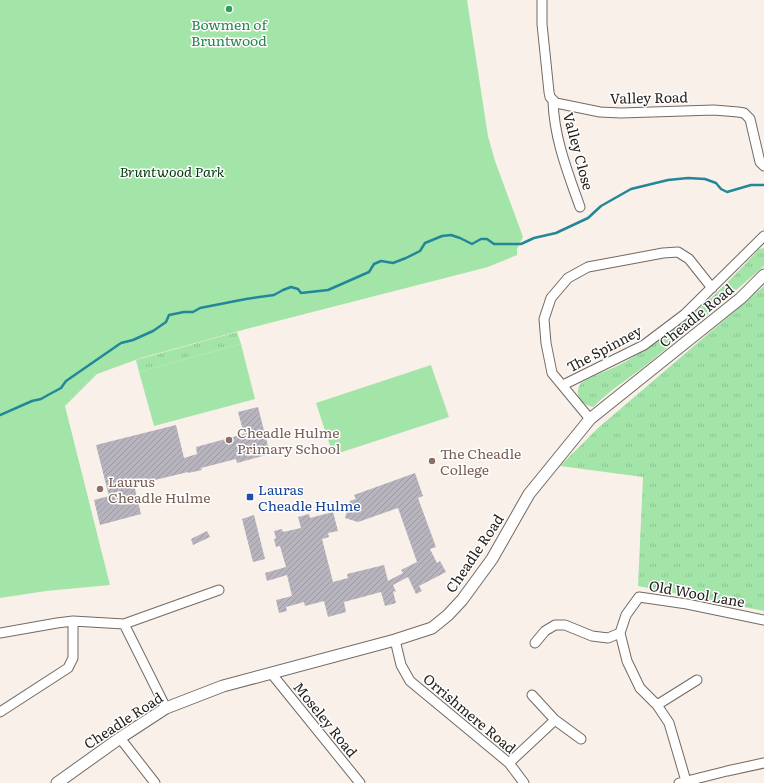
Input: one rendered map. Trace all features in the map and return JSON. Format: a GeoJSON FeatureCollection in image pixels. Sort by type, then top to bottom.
{"type":"FeatureCollection","features":[{"type":"Feature","properties":{"kind":"main road","name":"Cheadle Road"},"geometry":{"type":"LineString","coordinates":[[57,783],[120,738],[166,708],[223,686],[395,640],[432,628],[448,615],[462,600],[492,558],[529,494],[590,419],[741,298],[764,276]]}},
{"type":"Feature","properties":{"kind":"street"},"geometry":{"type":"LineString","coordinates":[[542,0],[542,24],[546,71],[549,92],[553,101]]}},
{"type":"Feature","properties":{"kind":"street","name":"Valley Road"},"geometry":{"type":"LineString","coordinates":[[553,101],[556,103],[610,113],[714,110],[744,113],[750,119],[760,162],[764,166]]}},
{"type":"Feature","properties":{"kind":"street","name":"Valley Close"},"geometry":{"type":"LineString","coordinates":[[553,101],[553,117],[556,133],[580,207]]}},
{"type":"Feature","properties":{"kind":"street","name":"The Spinney"},"geometry":{"type":"LineString","coordinates":[[563,385],[644,345],[685,314],[764,236]]}},
{"type":"Feature","properties":{"kind":"street","name":"The Spinney"},"geometry":{"type":"LineString","coordinates":[[590,419],[552,373],[546,343],[544,319],[551,298],[568,278],[588,267],[663,252],[678,252],[689,259],[712,288]]}},
{"type":"Feature","properties":{"kind":"street"},"geometry":{"type":"LineString","coordinates":[[0,634],[72,621],[124,624],[219,590]]}},
{"type":"Feature","properties":{"kind":"street","name":"Old Wool Lane"},"geometry":{"type":"LineString","coordinates":[[620,634],[626,615],[638,597],[687,604],[764,620]]}},
{"type":"Feature","properties":{"kind":"street"},"geometry":{"type":"LineString","coordinates":[[0,712],[68,668],[73,658],[72,621]]}},
{"type":"Feature","properties":{"kind":"street"},"geometry":{"type":"LineString","coordinates":[[124,624],[166,708]]}},
{"type":"Feature","properties":{"kind":"street"},"geometry":{"type":"LineString","coordinates":[[535,643],[545,631],[555,625],[565,625],[592,636],[608,638],[620,634],[627,661],[640,688],[657,705],[669,723],[682,782],[764,763]]}},
{"type":"Feature","properties":{"kind":"street","name":"Orrishmere Road"},"geometry":{"type":"LineString","coordinates":[[395,640],[401,665],[410,681],[509,763],[524,783]]}},
{"type":"Feature","properties":{"kind":"street","name":"Moseley Road"},"geometry":{"type":"LineString","coordinates":[[271,674],[360,783]]}},
{"type":"Feature","properties":{"kind":"street"},"geometry":{"type":"LineString","coordinates":[[657,705],[697,680]]}},
{"type":"Feature","properties":{"kind":"street"},"geometry":{"type":"LineString","coordinates":[[532,695],[555,720],[581,739]]}},
{"type":"Feature","properties":{"kind":"street"},"geometry":{"type":"LineString","coordinates":[[509,763],[555,720]]}},
{"type":"Feature","properties":{"kind":"street"},"geometry":{"type":"LineString","coordinates":[[120,738],[155,783]]}},
{"type":"Feature","properties":{"kind":"green space","name":"Bruntwood Park"},"geometry":{"type":"Polygon","coordinates":[[[0,0],[467,0],[488,136],[495,161],[523,237],[517,249],[517,255],[488,267],[250,328],[141,358],[97,374],[65,406],[110,585],[46,591],[0,598],[0,0]]]}},
{"type":"Feature","properties":{"kind":"green space"},"geometry":{"type":"Polygon","coordinates":[[[764,248],[764,266],[705,316],[593,407],[582,401],[578,395],[581,383],[627,361],[668,334],[716,294],[759,249],[764,248]]]}},
{"type":"Feature","properties":{"kind":"green space"},"geometry":{"type":"Polygon","coordinates":[[[764,286],[764,611],[638,586],[643,477],[560,466],[598,428],[764,286]]]}},
{"type":"Feature","properties":{"kind":"green space"},"geometry":{"type":"Polygon","coordinates":[[[237,332],[241,344],[139,372],[136,360],[237,332]]]}},
{"type":"Feature","properties":{"kind":"green space"},"geometry":{"type":"Polygon","coordinates":[[[241,344],[255,399],[154,426],[139,372],[241,344]]]}},
{"type":"Feature","properties":{"kind":"green space"},"geometry":{"type":"Polygon","coordinates":[[[431,365],[449,417],[333,455],[316,403],[431,365]]]}},
{"type":"Feature","properties":{"kind":"building"},"geometry":{"type":"Polygon","coordinates":[[[210,20],[212,29],[206,30],[204,21],[210,20]]]}},
{"type":"Feature","properties":{"kind":"building"},"geometry":{"type":"Polygon","coordinates":[[[258,407],[270,454],[237,463],[236,459],[201,468],[202,470],[134,485],[141,514],[100,525],[94,500],[109,496],[96,445],[176,425],[184,458],[197,454],[196,447],[244,434],[238,412],[258,407]]]}},
{"type":"Feature","properties":{"kind":"building"},"geometry":{"type":"Polygon","coordinates":[[[415,473],[423,496],[418,498],[436,547],[430,549],[437,563],[440,561],[446,572],[419,586],[422,591],[416,594],[408,577],[393,585],[396,592],[393,591],[396,603],[385,606],[381,592],[344,602],[346,612],[328,617],[324,601],[305,606],[304,602],[286,607],[287,611],[279,613],[276,600],[292,596],[287,575],[267,581],[265,573],[286,567],[280,546],[276,547],[274,531],[282,529],[283,532],[301,528],[298,517],[309,514],[310,518],[333,512],[338,531],[328,533],[329,537],[322,539],[333,582],[348,578],[347,574],[384,565],[388,581],[403,573],[401,570],[417,562],[398,508],[358,522],[345,518],[350,501],[356,499],[354,495],[415,473]]]}},
{"type":"Feature","properties":{"kind":"building"},"geometry":{"type":"Polygon","coordinates":[[[254,515],[265,559],[253,562],[242,519],[254,515]]]}},
{"type":"Feature","properties":{"kind":"building"},"geometry":{"type":"Polygon","coordinates":[[[207,531],[210,537],[193,545],[191,539],[207,531]]]}},
{"type":"Feature","properties":{"kind":"waterway"},"geometry":{"type":"LineString","coordinates":[[0,415],[32,401],[41,399],[61,388],[66,381],[121,343],[133,340],[153,331],[166,322],[169,315],[193,312],[200,308],[274,295],[291,287],[298,289],[301,293],[328,290],[369,272],[374,264],[381,261],[393,263],[406,258],[420,251],[425,243],[442,236],[451,235],[472,244],[481,239],[487,239],[494,244],[521,244],[534,238],[556,233],[588,218],[601,206],[631,189],[668,180],[688,178],[705,179],[716,183],[721,189],[727,192],[751,185],[764,185]]}},
{"type":"Feature","properties":{"kind":"place","name":"Bowmen of Bruntwood"},"geometry":{"type":"Point","coordinates":[229,9]}},
{"type":"Feature","properties":{"kind":"place","name":"Cheadle Hulme Primary School"},"geometry":{"type":"Point","coordinates":[229,440]}},
{"type":"Feature","properties":{"kind":"place","name":"The Cheadle College"},"geometry":{"type":"Point","coordinates":[432,461]}},
{"type":"Feature","properties":{"kind":"place","name":"Laurus Cheadle Hulme"},"geometry":{"type":"Point","coordinates":[100,489]}},
{"type":"Feature","properties":{"kind":"place","name":"Lauras Cheadle Hulme"},"geometry":{"type":"Point","coordinates":[250,497]}}]}
